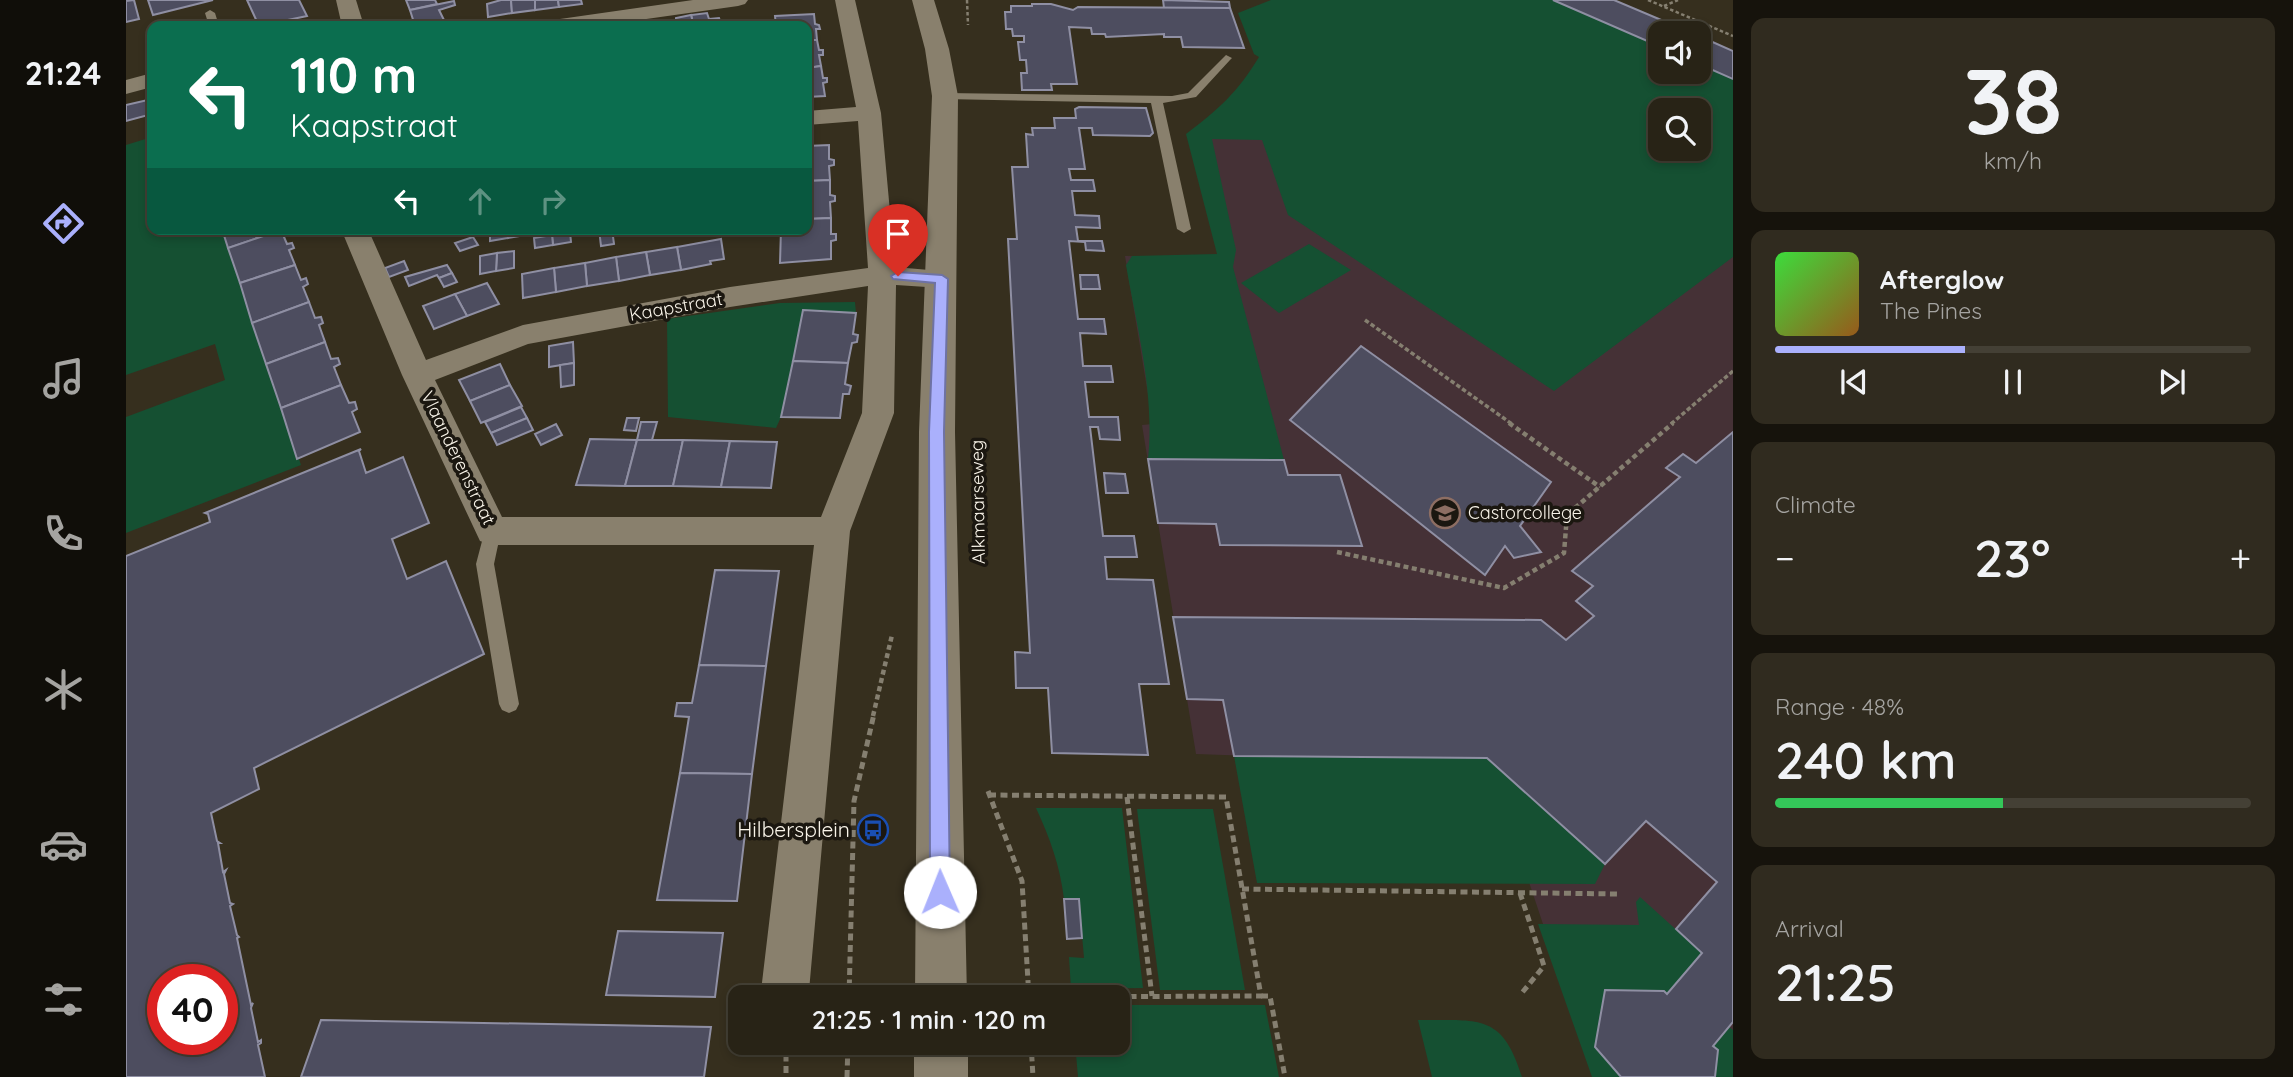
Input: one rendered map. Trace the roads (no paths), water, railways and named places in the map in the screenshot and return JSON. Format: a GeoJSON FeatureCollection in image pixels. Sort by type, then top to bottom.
{"type":"FeatureCollection","features":[{"type":"Feature","properties":{"kind":"street"},"geometry":{"type":"LineString","coordinates":[[346,0],[352,21]]}},
{"type":"Feature","properties":{"kind":"street"},"geometry":{"type":"LineString","coordinates":[[589,21],[738,0]]}},
{"type":"Feature","properties":{"kind":"street"},"geometry":{"type":"LineString","coordinates":[[786,985],[833,531],[878,413],[882,275],[869,113],[845,0]]}},
{"type":"Feature","properties":{"kind":"street"},"geometry":{"type":"LineString","coordinates":[[923,0],[937,49],[957,96],[942,279],[937,432],[941,985]]}},
{"type":"Feature","properties":{"kind":"street"},"geometry":{"type":"LineString","coordinates":[[126,87],[147,81]]}},
{"type":"Feature","properties":{"kind":"street"},"geometry":{"type":"LineString","coordinates":[[812,117],[869,113]]}},
{"type":"Feature","properties":{"kind":"street","name":"Vlaanderenstraat"},"geometry":{"type":"LineString","coordinates":[[357,235],[417,375],[492,531],[833,531]]}},
{"type":"Feature","properties":{"kind":"street","name":"Kaapstraat"},"geometry":{"type":"LineString","coordinates":[[417,375],[523,335],[730,297],[882,275],[942,279]]}},
{"type":"Feature","properties":{"kind":"street"},"geometry":{"type":"LineString","coordinates":[[941,1055],[941,1077]]}},
{"type":"Feature","properties":{"kind":"lane"},"geometry":{"type":"LineString","coordinates":[[210,13],[212,21]]}},
{"type":"Feature","properties":{"kind":"lane"},"geometry":{"type":"LineString","coordinates":[[957,96],[1156,100],[1192,94],[1226,58]]}},
{"type":"Feature","properties":{"kind":"lane"},"geometry":{"type":"LineString","coordinates":[[1156,100],[1184,229]]}},
{"type":"Feature","properties":{"kind":"lane"},"geometry":{"type":"LineString","coordinates":[[492,531],[485,564],[509,704]]}},
{"type":"Feature","properties":{"kind":"place","name":"Castorcollege"},"geometry":{"type":"Point","coordinates":[1445,513]}},
{"type":"Feature","properties":{"kind":"place","name":"Hilbersplein"},"geometry":{"type":"Point","coordinates":[873,830]}}]}
